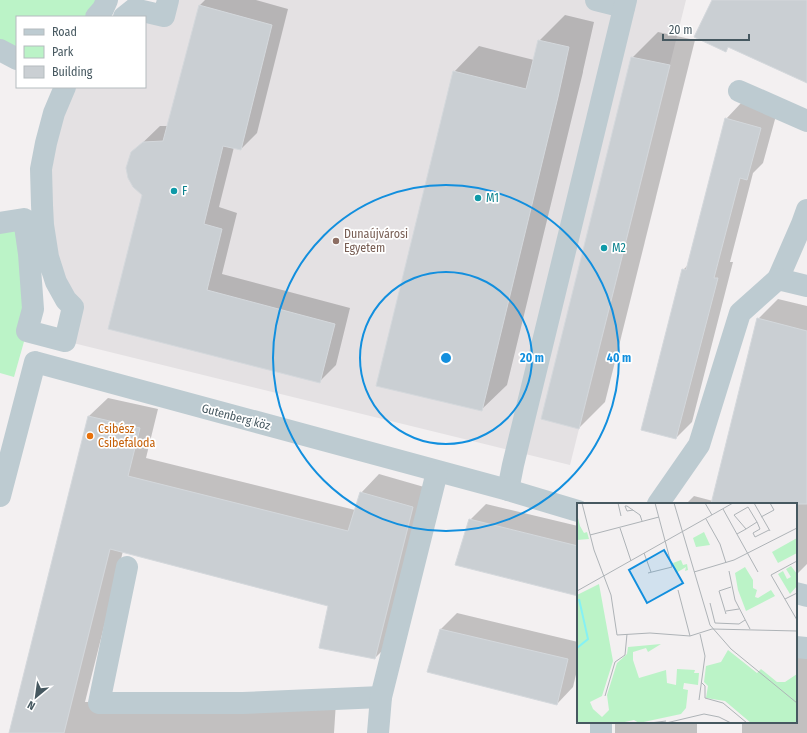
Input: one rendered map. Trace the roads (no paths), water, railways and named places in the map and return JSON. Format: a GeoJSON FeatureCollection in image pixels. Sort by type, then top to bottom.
{"type":"FeatureCollection","features":[{"type":"Feature","properties":{"kind":"street"},"geometry":{"type":"LineString","coordinates":[[97,16],[103,9],[107,0]]}},
{"type":"Feature","properties":{"kind":"street"},"geometry":{"type":"LineString","coordinates":[[125,16],[134,9],[164,16],[168,0]]}},
{"type":"Feature","properties":{"kind":"street"},"geometry":{"type":"LineString","coordinates":[[508,490],[625,4],[596,0]]}},
{"type":"Feature","properties":{"kind":"street"},"geometry":{"type":"LineString","coordinates":[[0,50],[16,58]]}},
{"type":"Feature","properties":{"kind":"street"},"geometry":{"type":"LineString","coordinates":[[0,223],[24,219],[34,309],[27,331],[65,341],[73,307],[66,300],[56,282],[48,257],[43,225],[41,169],[54,113],[65,88]]}},
{"type":"Feature","properties":{"kind":"street"},"geometry":{"type":"LineString","coordinates":[[739,91],[807,121]]}},
{"type":"Feature","properties":{"kind":"street"},"geometry":{"type":"LineString","coordinates":[[659,503],[699,445],[740,313],[778,279],[807,210]]}},
{"type":"Feature","properties":{"kind":"street"},"geometry":{"type":"LineString","coordinates":[[778,279],[807,286]]}},
{"type":"Feature","properties":{"kind":"street","name":"Gutenberg köz"},"geometry":{"type":"LineString","coordinates":[[0,496],[35,362],[508,490],[577,511]]}},
{"type":"Feature","properties":{"kind":"street"},"geometry":{"type":"LineString","coordinates":[[378,733],[381,697],[437,472]]}},
{"type":"Feature","properties":{"kind":"street"},"geometry":{"type":"LineString","coordinates":[[127,567],[99,703],[243,703],[381,697]]}},
{"type":"Feature","properties":{"kind":"street"},"geometry":{"type":"LineString","coordinates":[[797,593],[807,596]]}},
{"type":"Feature","properties":{"kind":"place","name":"F"},"geometry":{"type":"Point","coordinates":[174,191]}},
{"type":"Feature","properties":{"kind":"place","name":"M1"},"geometry":{"type":"Point","coordinates":[478,198]}},
{"type":"Feature","properties":{"kind":"place","name":"Dunaújvárosi Egyetem"},"geometry":{"type":"Point","coordinates":[336,241]}},
{"type":"Feature","properties":{"kind":"place","name":"M2"},"geometry":{"type":"Point","coordinates":[604,248]}},
{"type":"Feature","properties":{"kind":"place","name":"Csibész Csibefaloda"},"geometry":{"type":"Point","coordinates":[90,436]}}]}
